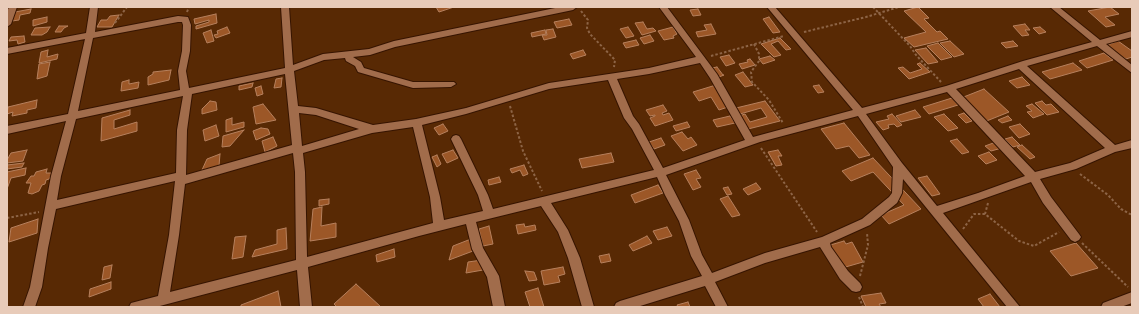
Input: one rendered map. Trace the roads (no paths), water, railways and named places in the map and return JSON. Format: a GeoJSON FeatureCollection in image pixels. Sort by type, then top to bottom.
{"type":"FeatureCollection","features":[{"type":"Feature","properties":{"kind":"street"},"geometry":{"type":"LineString","coordinates":[[7,24],[13,7]]}},
{"type":"Feature","properties":{"kind":"street"},"geometry":{"type":"LineString","coordinates":[[29,307],[36,287],[56,176],[72,116],[90,34],[94,7]]}},
{"type":"Feature","properties":{"kind":"street"},"geometry":{"type":"LineString","coordinates":[[285,7],[286,37],[298,150],[303,229],[302,264],[306,307]]}},
{"type":"Feature","properties":{"kind":"street"},"geometry":{"type":"LineString","coordinates":[[7,130],[289,70],[305,62],[323,57],[370,52],[394,44],[540,10],[573,7]]}},
{"type":"Feature","properties":{"kind":"street"},"geometry":{"type":"LineString","coordinates":[[663,7],[714,76],[754,140]]}},
{"type":"Feature","properties":{"kind":"street"},"geometry":{"type":"LineString","coordinates":[[771,7],[860,112],[898,166],[1014,307]]}},
{"type":"Feature","properties":{"kind":"street"},"geometry":{"type":"LineString","coordinates":[[1054,7],[1132,70]]}},
{"type":"Feature","properties":{"kind":"street"},"geometry":{"type":"LineString","coordinates":[[7,51],[178,18],[185,19],[187,25],[186,51],[182,71],[186,91],[182,130],[180,179],[169,270],[163,300]]}},
{"type":"Feature","properties":{"kind":"street"},"geometry":{"type":"LineString","coordinates":[[135,307],[302,264],[439,226],[659,173],[754,140],[948,88],[1020,65],[1132,34]]}},
{"type":"Feature","properties":{"kind":"street"},"geometry":{"type":"LineString","coordinates":[[349,55],[349,59],[358,64],[361,70],[413,85],[451,84]]}},
{"type":"Feature","properties":{"kind":"street"},"geometry":{"type":"LineString","coordinates":[[51,208],[180,179],[298,150],[372,128],[416,123],[466,111],[508,97],[549,86],[649,71],[702,59]]}},
{"type":"Feature","properties":{"kind":"street"},"geometry":{"type":"LineString","coordinates":[[1020,65],[1113,149]]}},
{"type":"Feature","properties":{"kind":"street"},"geometry":{"type":"LineString","coordinates":[[610,76],[615,83],[629,118],[636,127],[684,220],[709,279],[711,288],[722,307]]}},
{"type":"Feature","properties":{"kind":"street"},"geometry":{"type":"LineString","coordinates":[[948,88],[1033,177],[1047,200],[1075,237]]}},
{"type":"Feature","properties":{"kind":"street"},"geometry":{"type":"LineString","coordinates":[[293,109],[316,112],[349,123],[372,128]]}},
{"type":"Feature","properties":{"kind":"street"},"geometry":{"type":"LineString","coordinates":[[416,123],[435,197],[439,226]]}},
{"type":"Feature","properties":{"kind":"street"},"geometry":{"type":"LineString","coordinates":[[456,139],[483,195],[489,214]]}},
{"type":"Feature","properties":{"kind":"street"},"geometry":{"type":"LineString","coordinates":[[936,211],[1033,177],[1072,166],[1113,149],[1132,144]]}},
{"type":"Feature","properties":{"kind":"street"},"geometry":{"type":"LineString","coordinates":[[620,307],[709,279],[765,258],[824,241],[866,222],[893,200],[897,193],[898,166]]}},
{"type":"Feature","properties":{"kind":"street"},"geometry":{"type":"LineString","coordinates":[[545,200],[563,230],[574,258],[588,307]]}},
{"type":"Feature","properties":{"kind":"street"},"geometry":{"type":"LineString","coordinates":[[470,219],[478,249],[493,276],[499,307]]}},
{"type":"Feature","properties":{"kind":"street"},"geometry":{"type":"LineString","coordinates":[[824,241],[826,249],[839,268],[856,287]]}},
{"type":"Feature","properties":{"kind":"street"},"geometry":{"type":"LineString","coordinates":[[1107,307],[1132,297]]}}]}
